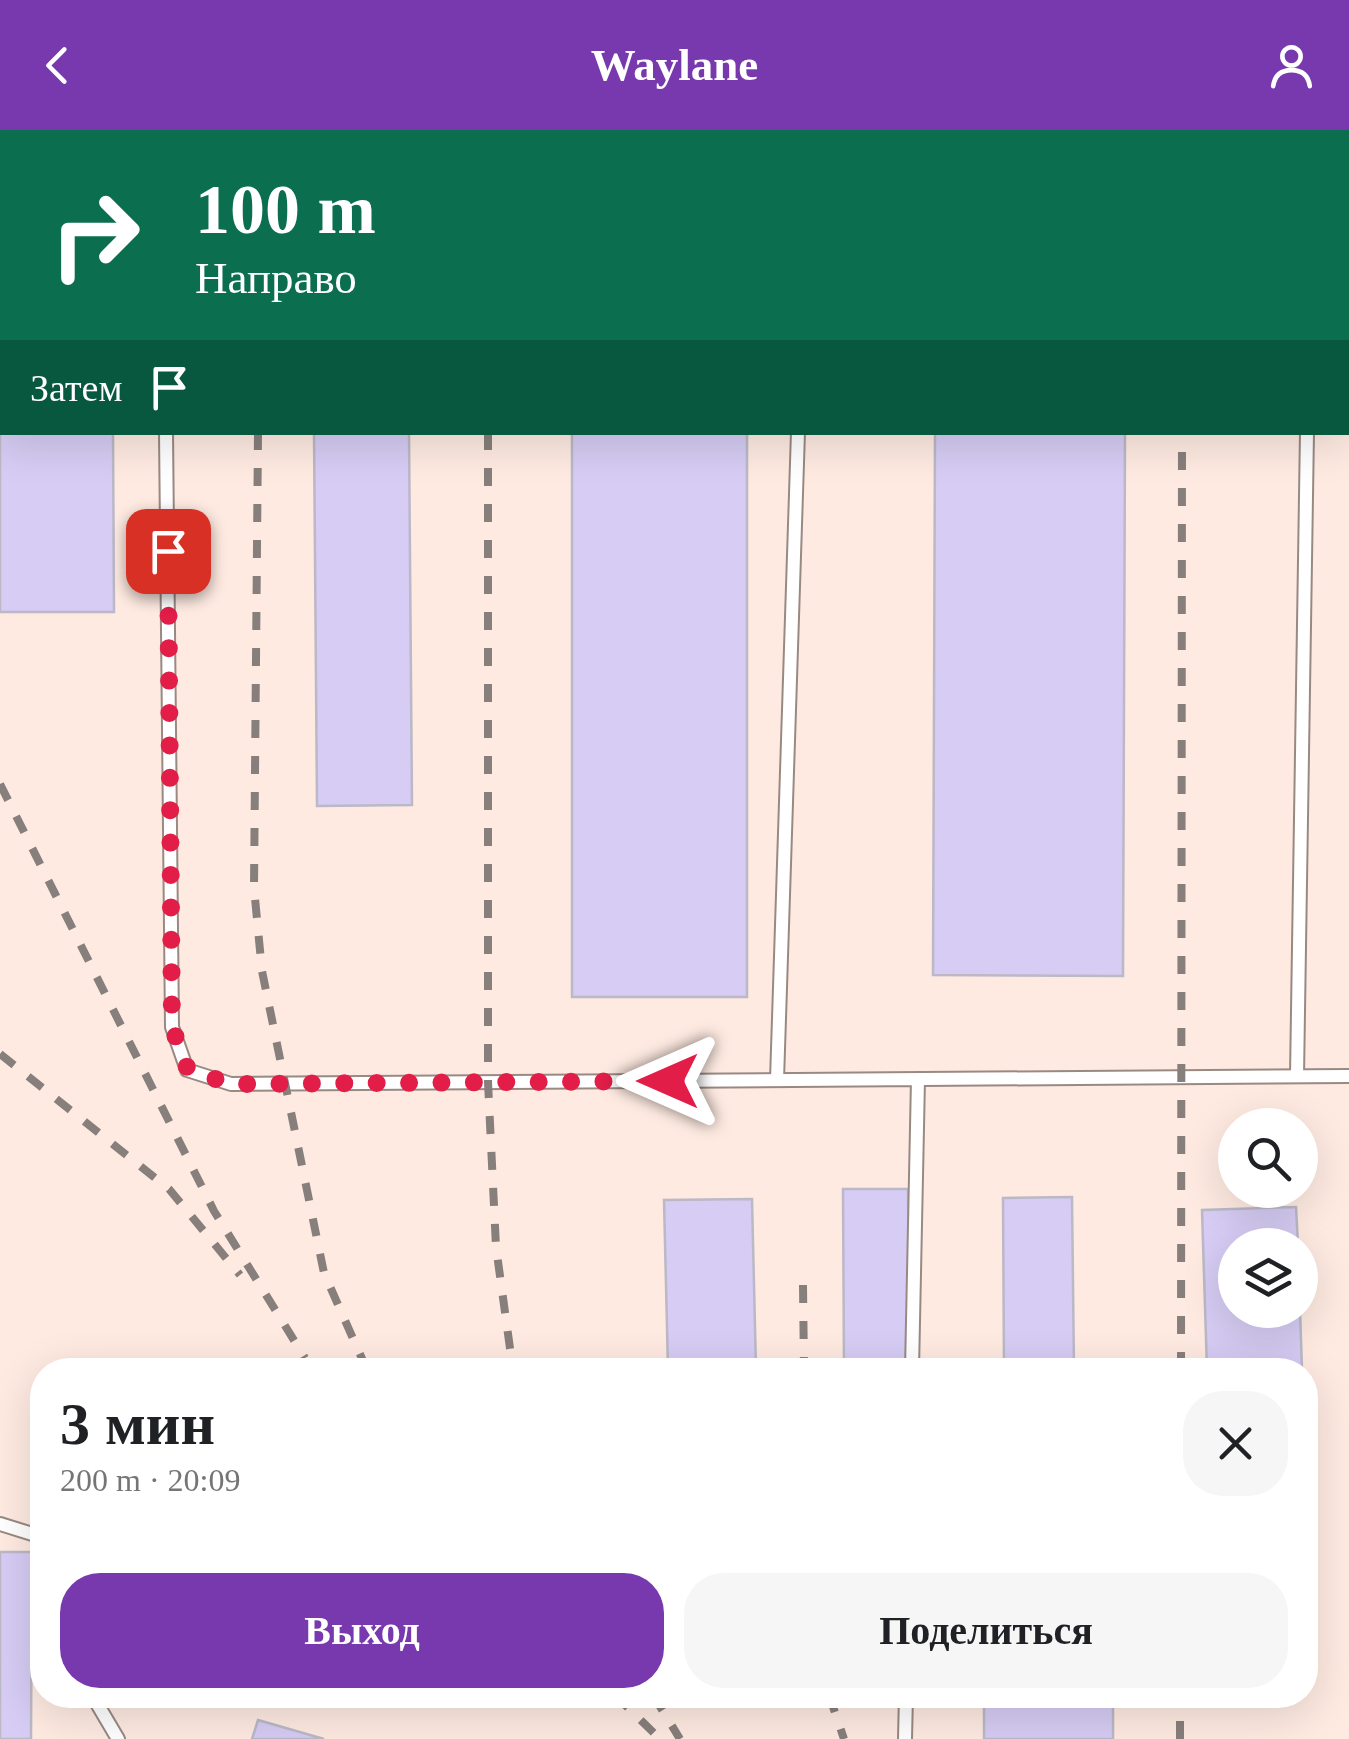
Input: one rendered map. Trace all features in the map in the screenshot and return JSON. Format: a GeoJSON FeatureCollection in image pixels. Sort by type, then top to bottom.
{"type":"FeatureCollection","features":[{"type":"Feature","properties":{"kind":"lane"},"geometry":{"type":"LineString","coordinates":[[166,435],[172,1027],[188,1070],[231,1084],[1349,1076]]}},
{"type":"Feature","properties":{"kind":"lane"},"geometry":{"type":"LineString","coordinates":[[777,1080],[798,435]]}},
{"type":"Feature","properties":{"kind":"lane"},"geometry":{"type":"LineString","coordinates":[[1297,1076],[1307,435]]}},
{"type":"Feature","properties":{"kind":"lane"},"geometry":{"type":"LineString","coordinates":[[912,1358],[918,1079]]}},
{"type":"Feature","properties":{"kind":"lane"},"geometry":{"type":"LineString","coordinates":[[0,1524],[30,1533]]}},
{"type":"Feature","properties":{"kind":"lane"},"geometry":{"type":"LineString","coordinates":[[100,1708],[118,1739]]}},
{"type":"Feature","properties":{"kind":"lane"},"geometry":{"type":"LineString","coordinates":[[905,1739],[906,1708]]}},
{"type":"Feature","properties":{"kind":"shaded area"},"geometry":{"type":"Polygon","coordinates":[[[0,435],[1349,435],[1349,1739],[0,1739],[0,435]]]}},
{"type":"Feature","properties":{"kind":"building"},"geometry":{"type":"Polygon","coordinates":[[[0,435],[113,435],[114,612],[0,612],[0,435]]]}},
{"type":"Feature","properties":{"kind":"building"},"geometry":{"type":"Polygon","coordinates":[[[314,435],[409,435],[412,805],[317,806],[314,435]]]}},
{"type":"Feature","properties":{"kind":"building"},"geometry":{"type":"Polygon","coordinates":[[[572,435],[747,435],[747,997],[572,997],[572,435]]]}},
{"type":"Feature","properties":{"kind":"building"},"geometry":{"type":"Polygon","coordinates":[[[935,435],[1125,435],[1123,976],[933,975],[935,435]]]}},
{"type":"Feature","properties":{"kind":"building"},"geometry":{"type":"Polygon","coordinates":[[[843,1189],[908,1189],[910,1358],[844,1358],[843,1189]]]}},
{"type":"Feature","properties":{"kind":"building"},"geometry":{"type":"Polygon","coordinates":[[[1072,1197],[1074,1358],[1004,1358],[1003,1198],[1072,1197]]]}},
{"type":"Feature","properties":{"kind":"building"},"geometry":{"type":"Polygon","coordinates":[[[752,1199],[756,1358],[668,1358],[664,1200],[752,1199]]]}},
{"type":"Feature","properties":{"kind":"building"},"geometry":{"type":"Polygon","coordinates":[[[1296,1208],[1297,1228],[1218,1228],[1218,1328],[1301,1328],[1302,1358],[1207,1358],[1202,1210],[1296,1208]]]}},
{"type":"Feature","properties":{"kind":"building"},"geometry":{"type":"Polygon","coordinates":[[[0,1552],[30,1552],[31,1739],[0,1739],[0,1552]]]}},
{"type":"Feature","properties":{"kind":"building"},"geometry":{"type":"Polygon","coordinates":[[[984,1708],[1113,1708],[1113,1739],[984,1739],[984,1708]]]}},
{"type":"Feature","properties":{"kind":"building"},"geometry":{"type":"Polygon","coordinates":[[[258,1720],[324,1739],[252,1739],[258,1720]]]}},
{"type":"Feature","properties":{"kind":"railway"},"geometry":{"type":"LineString","coordinates":[[258,435],[254,888],[262,971],[324,1273],[362,1358]]}},
{"type":"Feature","properties":{"kind":"railway"},"geometry":{"type":"LineString","coordinates":[[488,435],[488,1082],[496,1247],[511,1358]]}},
{"type":"Feature","properties":{"kind":"railway"},"geometry":{"type":"LineString","coordinates":[[1181,1358],[1182,435]]}},
{"type":"Feature","properties":{"kind":"railway"},"geometry":{"type":"LineString","coordinates":[[0,784],[214,1211],[305,1358]]}},
{"type":"Feature","properties":{"kind":"railway"},"geometry":{"type":"LineString","coordinates":[[0,1054],[169,1189],[240,1275]]}},
{"type":"Feature","properties":{"kind":"railway"},"geometry":{"type":"LineString","coordinates":[[803,1285],[804,1358]]}},
{"type":"Feature","properties":{"kind":"railway"},"geometry":{"type":"LineString","coordinates":[[628,1708],[660,1739]]}},
{"type":"Feature","properties":{"kind":"railway"},"geometry":{"type":"LineString","coordinates":[[661,1708],[680,1739]]}},
{"type":"Feature","properties":{"kind":"railway"},"geometry":{"type":"LineString","coordinates":[[833,1708],[844,1739]]}},
{"type":"Feature","properties":{"kind":"railway"},"geometry":{"type":"LineString","coordinates":[[1180,1708],[1180,1739]]}},
{"type":"Feature","properties":{"kind":"route"},"geometry":{"type":"LineString","coordinates":[[168,551],[172,1027],[188,1070],[231,1084],[668,1081]]}}]}
